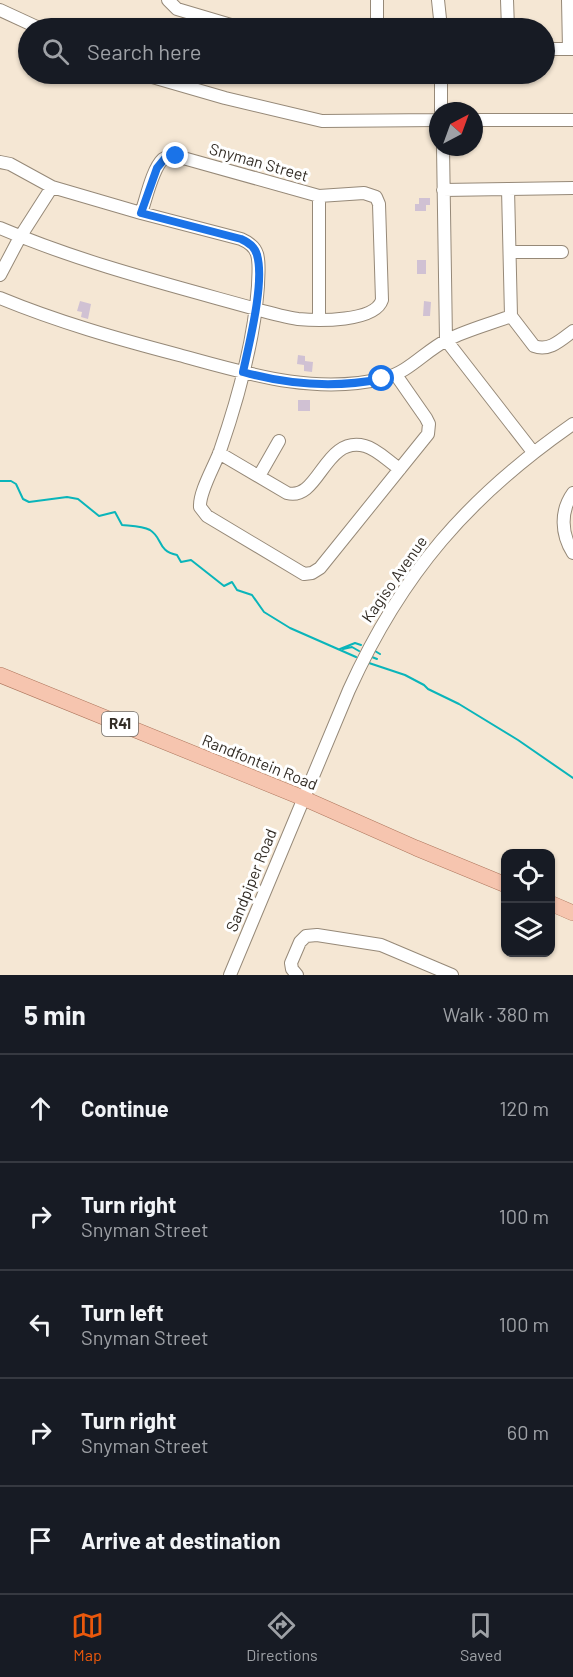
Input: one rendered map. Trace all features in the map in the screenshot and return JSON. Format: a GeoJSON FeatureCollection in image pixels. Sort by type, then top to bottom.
{"type":"FeatureCollection","features":[{"type":"Feature","properties":{"kind":"main road","name":"Randfontein Road"},"geometry":{"type":"LineString","coordinates":[[0,675],[303,798],[416,849],[501,883]]}},
{"type":"Feature","properties":{"kind":"main road"},"geometry":{"type":"LineString","coordinates":[[555,905],[573,913]]}},
{"type":"Feature","properties":{"kind":"street"},"geometry":{"type":"LineString","coordinates":[[168,0],[177,9],[207,18]]}},
{"type":"Feature","properties":{"kind":"street"},"geometry":{"type":"LineString","coordinates":[[377,0],[377,18]]}},
{"type":"Feature","properties":{"kind":"street"},"geometry":{"type":"LineString","coordinates":[[438,0],[440,18]]}},
{"type":"Feature","properties":{"kind":"street"},"geometry":{"type":"LineString","coordinates":[[507,0],[508,18]]}},
{"type":"Feature","properties":{"kind":"street"},"geometry":{"type":"LineString","coordinates":[[555,49],[571,49],[568,0]]}},
{"type":"Feature","properties":{"kind":"street"},"geometry":{"type":"LineString","coordinates":[[0,10],[18,18]]}},
{"type":"Feature","properties":{"kind":"street"},"geometry":{"type":"LineString","coordinates":[[177,84],[322,121],[429,120]]}},
{"type":"Feature","properties":{"kind":"street"},"geometry":{"type":"LineString","coordinates":[[441,84],[441,102]]}},
{"type":"Feature","properties":{"kind":"street"},"geometry":{"type":"LineString","coordinates":[[483,120],[573,120]]}},
{"type":"Feature","properties":{"kind":"street","name":"Snyman Street"},"geometry":{"type":"LineString","coordinates":[[141,213],[157,168],[162,159],[169,156],[176,156],[319,196],[364,193],[376,197],[379,204],[382,292],[380,305],[372,313],[366,315],[319,318]]}},
{"type":"Feature","properties":{"kind":"street"},"geometry":{"type":"LineString","coordinates":[[443,156],[446,340],[533,452]]}},
{"type":"Feature","properties":{"kind":"street"},"geometry":{"type":"LineString","coordinates":[[0,162],[10,164],[52,187],[241,239],[251,245],[257,254],[258,262],[256,309],[243,372],[219,453],[201,496],[200,507],[301,572],[308,574],[320,568],[425,439],[429,430],[426,418],[396,375]]}},
{"type":"Feature","properties":{"kind":"street"},"geometry":{"type":"LineString","coordinates":[[0,275],[20,237],[52,187]]}},
{"type":"Feature","properties":{"kind":"street"},"geometry":{"type":"LineString","coordinates":[[443,190],[573,188]]}},
{"type":"Feature","properties":{"kind":"street"},"geometry":{"type":"LineString","coordinates":[[508,189],[511,316],[534,346],[540,348],[553,345],[573,332]]}},
{"type":"Feature","properties":{"kind":"street"},"geometry":{"type":"LineString","coordinates":[[0,228],[72,256],[256,309],[298,319],[319,318],[319,196]]}},
{"type":"Feature","properties":{"kind":"street"},"geometry":{"type":"LineString","coordinates":[[510,252],[562,252]]}},
{"type":"Feature","properties":{"kind":"street"},"geometry":{"type":"LineString","coordinates":[[0,298],[93,331],[243,372],[284,382],[326,384],[368,381],[396,375],[446,340],[511,316]]}},
{"type":"Feature","properties":{"kind":"street","name":"Kagiso Avenue"},"geometry":{"type":"LineString","coordinates":[[303,798],[369,645],[417,569],[482,495],[533,452],[573,424]]}},
{"type":"Feature","properties":{"kind":"street"},"geometry":{"type":"LineString","coordinates":[[259,476],[279,441]]}},
{"type":"Feature","properties":{"kind":"street"},"geometry":{"type":"LineString","coordinates":[[219,453],[287,493],[300,494],[337,452],[352,445],[370,448],[400,469]]}},
{"type":"Feature","properties":{"kind":"street"},"geometry":{"type":"LineString","coordinates":[[573,493],[564,512],[564,525],[566,538],[573,553]]}},
{"type":"Feature","properties":{"kind":"street","name":"Sandpiper Road"},"geometry":{"type":"LineString","coordinates":[[230,975],[303,798]]}},
{"type":"Feature","properties":{"kind":"street"},"geometry":{"type":"LineString","coordinates":[[297,975],[291,963],[300,942],[306,936],[317,935],[381,945],[452,975]]}},
{"type":"Feature","properties":{"kind":"building"},"geometry":{"type":"Polygon","coordinates":[[[419,198],[430,198],[430,205],[426,205],[426,211],[415,211],[415,204],[419,204],[419,198]]]}},
{"type":"Feature","properties":{"kind":"building"},"geometry":{"type":"Polygon","coordinates":[[[417,260],[426,260],[426,274],[417,274],[417,260]]]}},
{"type":"Feature","properties":{"kind":"building"},"geometry":{"type":"Polygon","coordinates":[[[80,301],[91,304],[88,319],[81,317],[82,312],[77,311],[80,301]]]}},
{"type":"Feature","properties":{"kind":"building"},"geometry":{"type":"Polygon","coordinates":[[[424,301],[431,302],[430,316],[423,316],[424,301]]]}},
{"type":"Feature","properties":{"kind":"building"},"geometry":{"type":"Polygon","coordinates":[[[298,355],[305,356],[305,361],[313,362],[312,372],[304,371],[304,365],[297,364],[298,355]]]}},
{"type":"Feature","properties":{"kind":"building"},"geometry":{"type":"Polygon","coordinates":[[[298,400],[310,400],[310,411],[298,411],[298,400]]]}},
{"type":"Feature","properties":{"kind":"waterway"},"geometry":{"type":"LineString","coordinates":[[0,481],[11,481],[16,484],[23,499],[29,502],[67,497],[78,499],[99,516],[115,512],[122,525],[150,530],[166,551],[177,555],[181,562],[191,560],[224,586],[232,582],[237,590],[252,595],[264,612],[290,628],[356,657]]}},
{"type":"Feature","properties":{"kind":"waterway"},"geometry":{"type":"LineString","coordinates":[[340,649],[355,643],[361,645]]}},
{"type":"Feature","properties":{"kind":"waterway"},"geometry":{"type":"LineString","coordinates":[[343,649],[352,647],[359,651]]}},
{"type":"Feature","properties":{"kind":"waterway"},"geometry":{"type":"LineString","coordinates":[[375,651],[380,654]]}},
{"type":"Feature","properties":{"kind":"waterway"},"geometry":{"type":"LineString","coordinates":[[372,657],[377,659]]}},
{"type":"Feature","properties":{"kind":"waterway"},"geometry":{"type":"LineString","coordinates":[[369,663],[405,675],[459,704],[518,740],[573,778]]}},
{"type":"Feature","properties":{"kind":"route"},"geometry":{"type":"LineString","coordinates":[[176,156],[162,159],[141,213],[241,239],[255,250],[258,262],[256,309],[243,372],[284,382],[300,383],[351,383],[382,379]]}}]}
